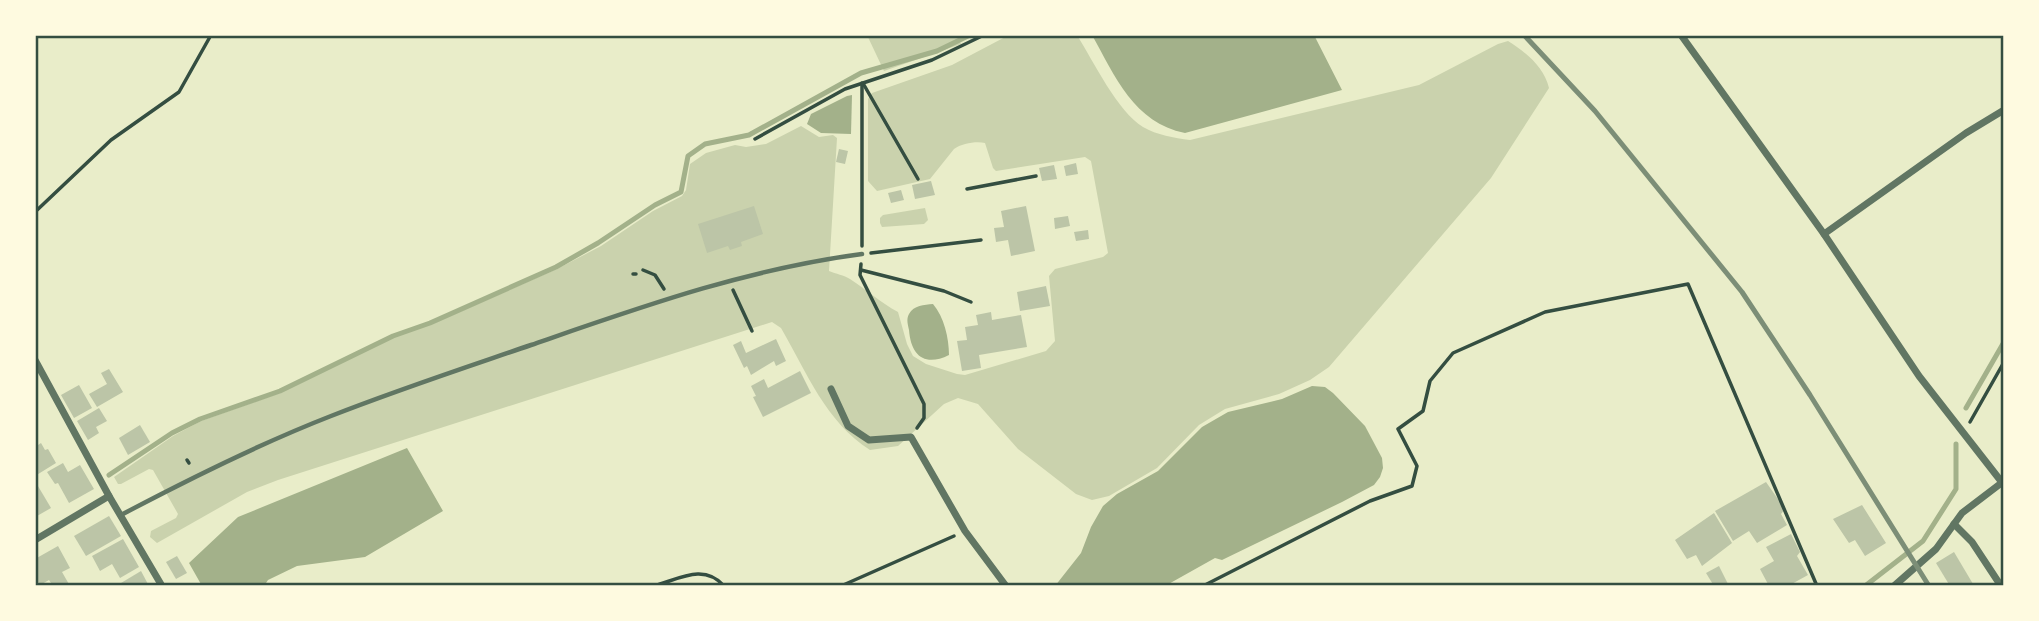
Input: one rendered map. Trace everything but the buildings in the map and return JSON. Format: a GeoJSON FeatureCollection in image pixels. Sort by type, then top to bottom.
{"type":"FeatureCollection","features":[{"type":"Feature","properties":{"kind":"street"},"geometry":{"type":"LineString","coordinates":[[1681,35],[1824,234],[1920,376],[2003,482],[1962,513],[1936,549],[1894,586]]}},
{"type":"Feature","properties":{"kind":"street"},"geometry":{"type":"LineString","coordinates":[[1824,234],[1966,133],[2004,110]]}},
{"type":"Feature","properties":{"kind":"street"},"geometry":{"type":"LineString","coordinates":[[35,360],[109,496],[162,586]]}},
{"type":"Feature","properties":{"kind":"street"},"geometry":{"type":"LineString","coordinates":[[831,389],[848,426],[869,440],[911,437],[965,531],[1006,586]]}},
{"type":"Feature","properties":{"kind":"street"},"geometry":{"type":"LineString","coordinates":[[35,540],[109,496]]}},
{"type":"Feature","properties":{"kind":"street"},"geometry":{"type":"LineString","coordinates":[[1954,524],[1972,542],[2001,586]]}},
{"type":"Feature","properties":{"kind":"lane"},"geometry":{"type":"LineString","coordinates":[[121,515],[194,477],[330,417],[669,297],[812,261],[862,254]]}},
{"type":"Feature","properties":{"kind":"path"},"geometry":{"type":"LineString","coordinates":[[35,212],[111,140],[179,92],[211,35]]}},
{"type":"Feature","properties":{"kind":"path"},"geometry":{"type":"LineString","coordinates":[[755,139],[845,89],[932,60],[984,35]]}},
{"type":"Feature","properties":{"kind":"path"},"geometry":{"type":"LineString","coordinates":[[862,83],[918,179]]}},
{"type":"Feature","properties":{"kind":"path"},"geometry":{"type":"LineString","coordinates":[[862,83],[860,275],[924,404],[924,418],[911,437]]}},
{"type":"Feature","properties":{"kind":"path"},"geometry":{"type":"LineString","coordinates":[[967,189],[1037,176]]}},
{"type":"Feature","properties":{"kind":"path"},"geometry":{"type":"LineString","coordinates":[[862,254],[981,240]]}},
{"type":"Feature","properties":{"kind":"path"},"geometry":{"type":"LineString","coordinates":[[643,270],[655,275],[669,297]]}},
{"type":"Feature","properties":{"kind":"path"},"geometry":{"type":"LineString","coordinates":[[861,270],[944,290],[971,302]]}},
{"type":"Feature","properties":{"kind":"path"},"geometry":{"type":"LineString","coordinates":[[729,281],[752,331]]}},
{"type":"Feature","properties":{"kind":"path"},"geometry":{"type":"LineString","coordinates":[[1203,586],[1370,502],[1412,486],[1417,466],[1398,429],[1423,411],[1430,381],[1452,353],[1545,312],[1688,284],[1817,586]]}},
{"type":"Feature","properties":{"kind":"path"},"geometry":{"type":"LineString","coordinates":[[1964,433],[2004,362]]}},
{"type":"Feature","properties":{"kind":"path"},"geometry":{"type":"LineString","coordinates":[[841,586],[965,531]]}},
{"type":"Feature","properties":{"kind":"path"},"geometry":{"type":"LineString","coordinates":[[654,586],[701,572],[716,577],[724,586]]}},
{"type":"Feature","properties":{"kind":"shaded area"},"geometry":{"type":"Polygon","coordinates":[[[867,35],[956,35],[961,44],[884,71],[867,35]]]}},
{"type":"Feature","properties":{"kind":"shaded area"},"geometry":{"type":"Polygon","coordinates":[[[1009,35],[1077,35],[1107,85],[1134,120],[1154,132],[1190,140],[1419,85],[1508,41],[1534,61],[1547,80],[1549,88],[1491,178],[1329,367],[1310,380],[1279,394],[1225,409],[1199,425],[1157,468],[1109,496],[1092,500],[1076,494],[1018,449],[978,404],[958,398],[944,404],[898,446],[870,450],[855,439],[829,411],[781,328],[772,322],[278,480],[247,492],[157,543],[150,537],[151,531],[176,518],[178,514],[153,470],[149,469],[121,484],[118,484],[114,477],[173,436],[201,421],[280,393],[394,337],[432,324],[557,269],[601,246],[653,211],[682,196],[686,190],[690,164],[706,153],[735,145],[746,147],[766,144],[801,126],[819,137],[833,135],[837,138],[829,271],[845,276],[898,312],[913,356],[926,364],[965,375],[1046,351],[1055,341],[1049,276],[1055,269],[1103,257],[1108,253],[1091,161],[1085,157],[996,171],[985,143],[974,142],[954,149],[930,179],[877,191],[868,181],[868,99],[872,93],[952,65],[1009,35]]]}},
{"type":"Feature","properties":{"kind":"shaded area"},"geometry":{"type":"Polygon","coordinates":[[[1092,35],[1314,35],[1342,90],[1185,133],[1167,128],[1139,108],[1118,81],[1092,35]]]}},
{"type":"Feature","properties":{"kind":"shaded area"},"geometry":{"type":"Polygon","coordinates":[[[852,95],[851,134],[821,133],[807,124],[811,114],[852,95]]]}},
{"type":"Feature","properties":{"kind":"shaded area"},"geometry":{"type":"Polygon","coordinates":[[[925,208],[928,220],[924,224],[882,227],[880,223],[883,215],[925,208]]]}},
{"type":"Feature","properties":{"kind":"shaded area"},"geometry":{"type":"Polygon","coordinates":[[[933,304],[945,328],[949,355],[933,360],[921,357],[916,352],[910,339],[907,320],[914,309],[933,304]]]}},
{"type":"Feature","properties":{"kind":"shaded area"},"geometry":{"type":"Polygon","coordinates":[[[1312,386],[1325,387],[1333,393],[1365,426],[1382,458],[1383,468],[1374,485],[1222,560],[1215,558],[1165,586],[1055,586],[1081,553],[1103,506],[1117,494],[1158,471],[1202,427],[1228,412],[1282,399],[1312,386]]]}},
{"type":"Feature","properties":{"kind":"shaded area"},"geometry":{"type":"Polygon","coordinates":[[[407,448],[443,511],[365,557],[297,566],[268,580],[264,586],[202,586],[189,563],[238,517],[407,448]]]}},
{"type":"Feature","properties":{"kind":"waterway"},"geometry":{"type":"LineString","coordinates":[[109,475],[172,433],[200,419],[280,391],[393,336],[430,323],[556,267],[655,205],[681,192],[688,156],[705,144],[749,135],[861,73],[937,51],[970,35]]}},
{"type":"Feature","properties":{"kind":"waterway"},"geometry":{"type":"LineString","coordinates":[[1966,408],[2004,342]]}},
{"type":"Feature","properties":{"kind":"waterway"},"geometry":{"type":"LineString","coordinates":[[1865,586],[1923,541],[1956,489],[1956,444]]}},
{"type":"Feature","properties":{"kind":"railway"},"geometry":{"type":"LineString","coordinates":[[1524,35],[1595,111],[1742,292],[1929,586]]}}]}
